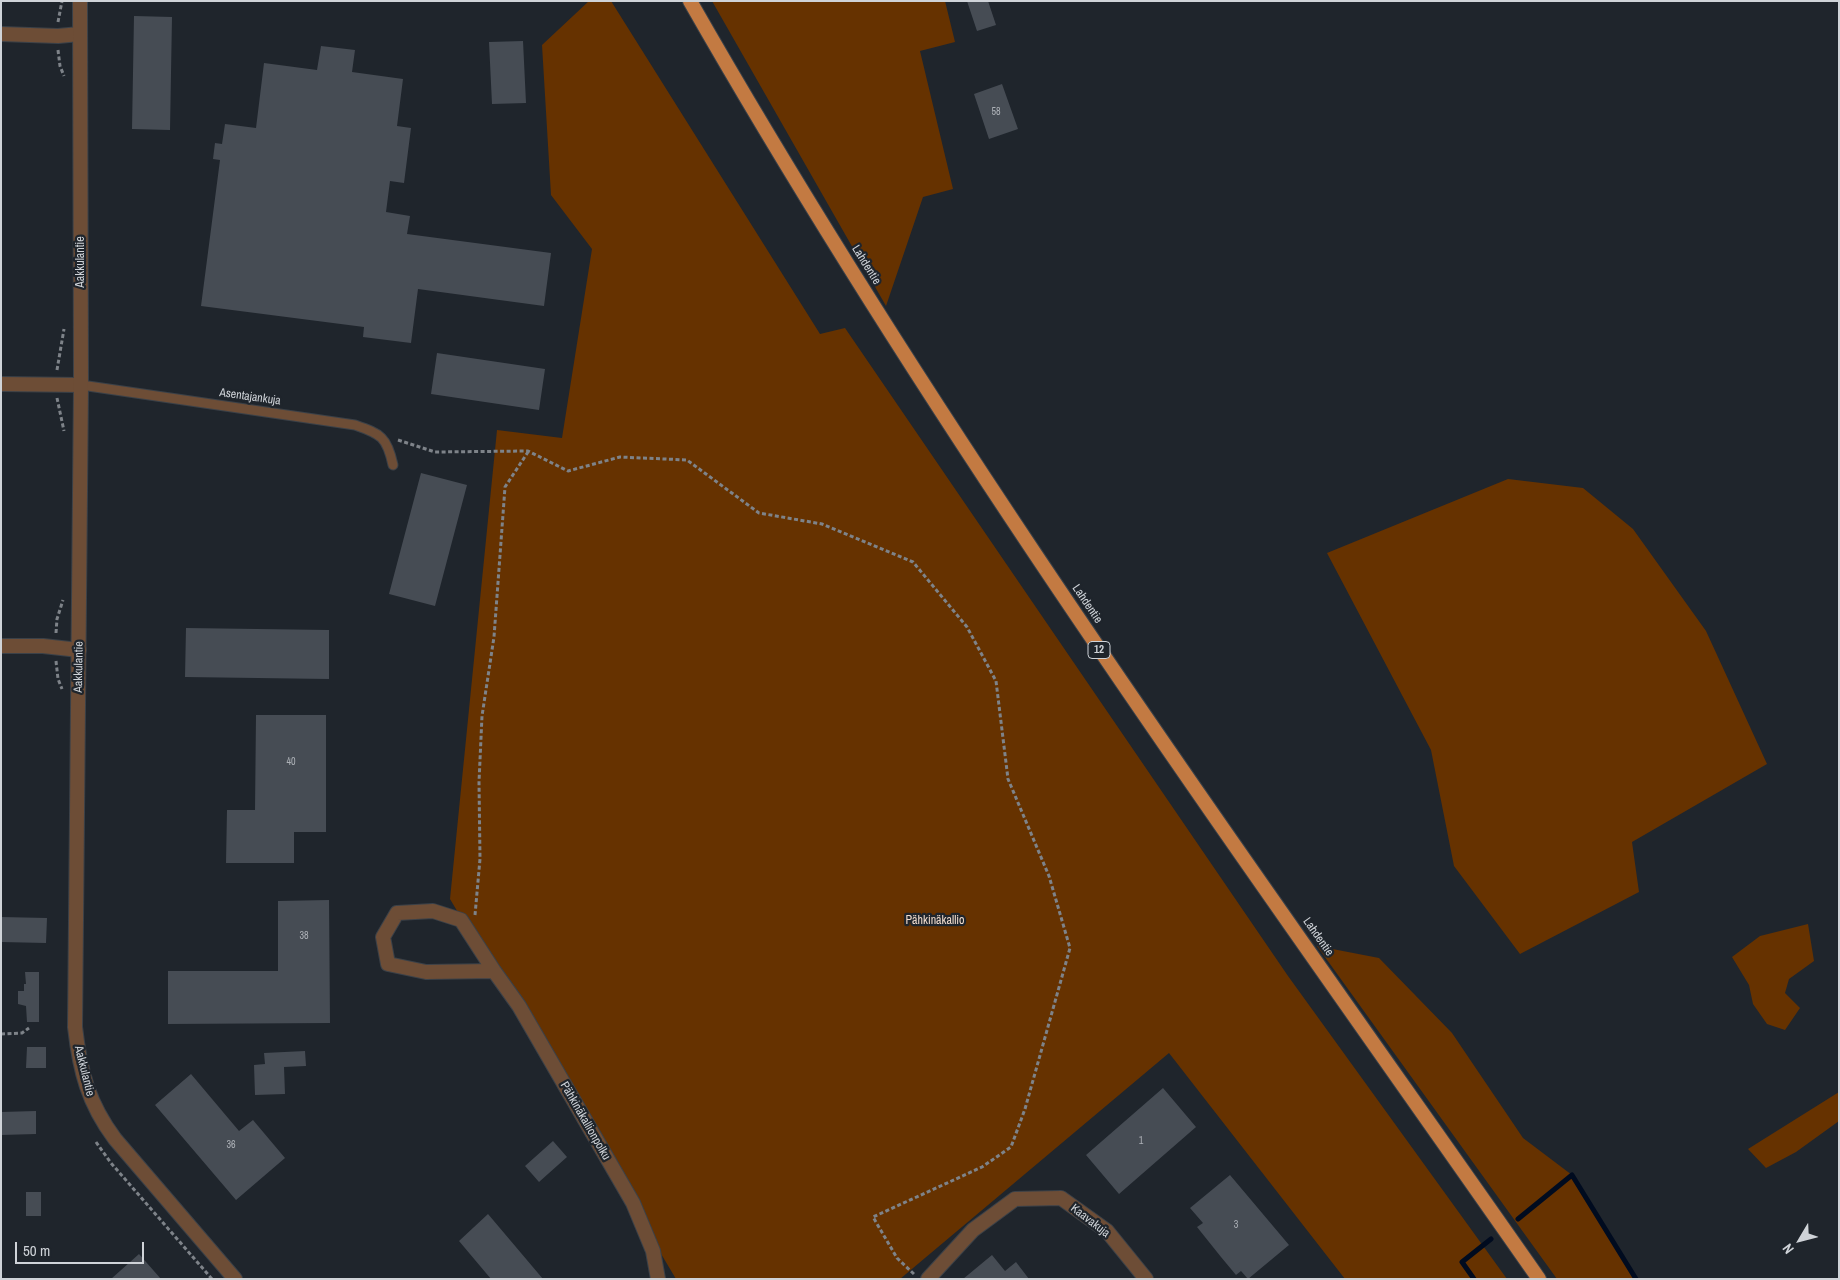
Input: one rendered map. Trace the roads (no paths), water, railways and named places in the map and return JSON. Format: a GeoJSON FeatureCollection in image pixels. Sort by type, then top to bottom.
{"type":"FeatureCollection","features":[{"type":"Feature","properties":{"kind":"highway","name":"Lahdentie"},"geometry":{"type":"LineString","coordinates":[[690,1],[796,183],[939,408],[1038,558],[1141,712],[1539,1279]]}},
{"type":"Feature","properties":{"kind":"street","name":"Aakkulantie"},"geometry":{"type":"LineString","coordinates":[[80,1],[81,385],[75,1027],[79,1056],[91,1101],[102,1121],[115,1139],[235,1279]]}},
{"type":"Feature","properties":{"kind":"street"},"geometry":{"type":"LineString","coordinates":[[1,34],[58,36],[80,34]]}},
{"type":"Feature","properties":{"kind":"street"},"geometry":{"type":"LineString","coordinates":[[1,384],[81,385]]}},
{"type":"Feature","properties":{"kind":"street"},"geometry":{"type":"LineString","coordinates":[[1,646],[43,646],[79,650]]}},
{"type":"Feature","properties":{"kind":"street","name":"Pähkinäkallionpolku"},"geometry":{"type":"LineString","coordinates":[[494,971],[426,972],[388,964],[383,937],[397,913],[433,911],[462,920],[494,971],[519,1006],[633,1202],[653,1251],[658,1279]]}},
{"type":"Feature","properties":{"kind":"street","name":"Kaavakuja"},"geometry":{"type":"LineString","coordinates":[[928,1279],[974,1230],[1015,1199],[1061,1198],[1107,1231],[1146,1279]]}},
{"type":"Feature","properties":{"kind":"lane","name":"Asentajankuja"},"geometry":{"type":"LineString","coordinates":[[81,385],[355,425],[376,432],[389,446],[393,465]]}},
{"type":"Feature","properties":{"kind":"waterway"},"geometry":{"type":"LineString","coordinates":[[1518,1219],[1572,1175],[1636,1279]]}},
{"type":"Feature","properties":{"kind":"waterway"},"geometry":{"type":"LineString","coordinates":[[1474,1279],[1462,1262],[1491,1239]]}},
{"type":"Feature","properties":{"kind":"park label","name":"Pähkinäkallio"},"geometry":{"type":"Point","coordinates":[935,921]}}]}
